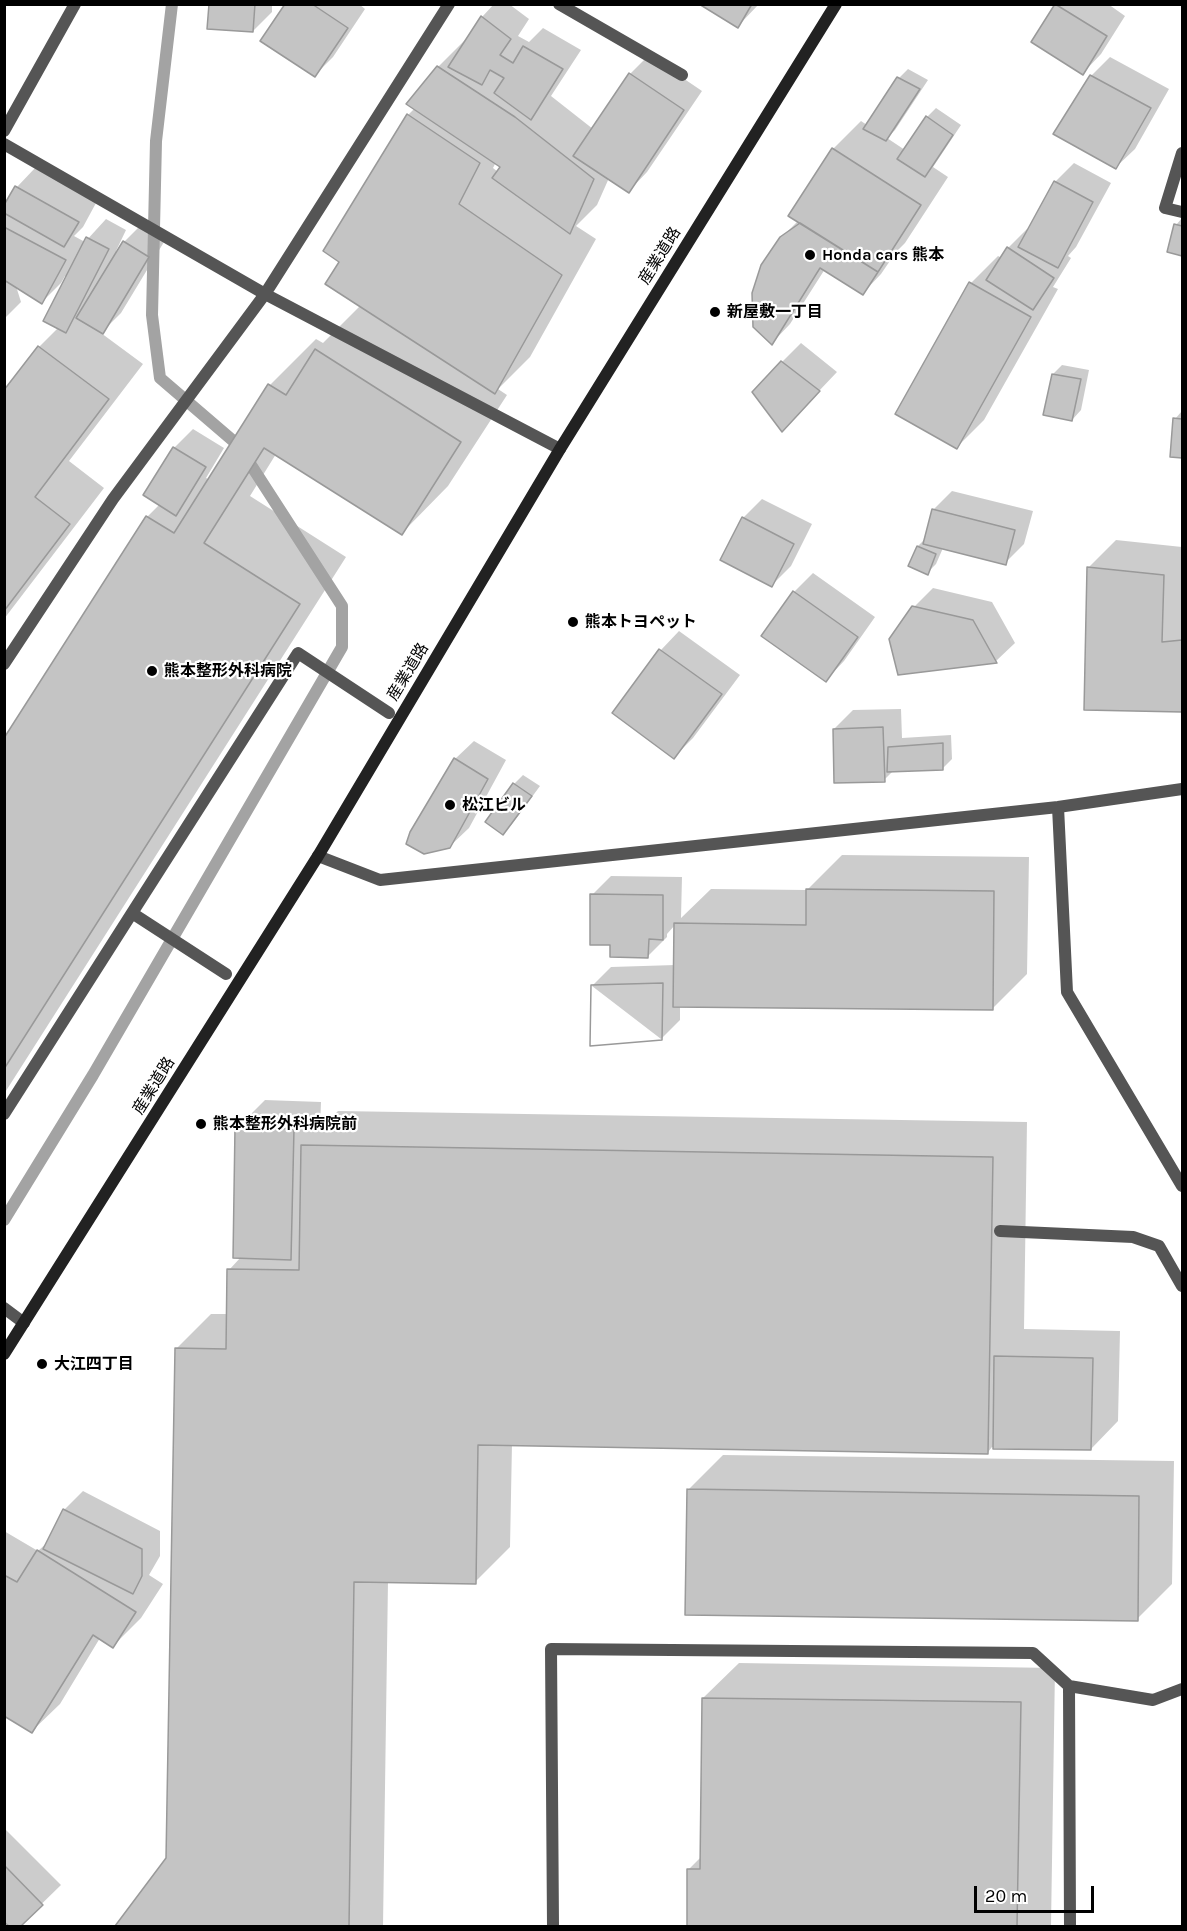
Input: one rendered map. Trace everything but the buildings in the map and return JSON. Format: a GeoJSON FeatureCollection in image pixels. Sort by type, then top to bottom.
{"type":"FeatureCollection","features":[{"type":"Feature","properties":{"kind":"street"},"geometry":{"type":"LineString","coordinates":[[4,131],[75,4]]}},
{"type":"Feature","properties":{"kind":"street"},"geometry":{"type":"LineString","coordinates":[[4,664],[113,499],[265,294],[449,4]]}},
{"type":"Feature","properties":{"kind":"street"},"geometry":{"type":"LineString","coordinates":[[560,4],[682,75]]}},
{"type":"Feature","properties":{"kind":"street","name":"産業道路"},"geometry":{"type":"LineString","coordinates":[[4,1354],[318,856],[560,449],[836,4]]}},
{"type":"Feature","properties":{"kind":"street"},"geometry":{"type":"LineString","coordinates":[[4,144],[265,294],[560,449]]}},
{"type":"Feature","properties":{"kind":"street"},"geometry":{"type":"LineString","coordinates":[[1182,153],[1165,208],[1182,212]]}},
{"type":"Feature","properties":{"kind":"street"},"geometry":{"type":"LineString","coordinates":[[4,1114],[298,653],[388,713]]}},
{"type":"Feature","properties":{"kind":"street"},"geometry":{"type":"LineString","coordinates":[[318,856],[380,880],[1058,807],[1182,789]]}},
{"type":"Feature","properties":{"kind":"street"},"geometry":{"type":"LineString","coordinates":[[1058,807],[1067,992],[1182,1186]]}},
{"type":"Feature","properties":{"kind":"street"},"geometry":{"type":"LineString","coordinates":[[132,913],[226,974]]}},
{"type":"Feature","properties":{"kind":"street"},"geometry":{"type":"LineString","coordinates":[[1000,1231],[1133,1237],[1159,1246],[1182,1286]]}},
{"type":"Feature","properties":{"kind":"street"},"geometry":{"type":"LineString","coordinates":[[4,1308],[24,1323]]}},
{"type":"Feature","properties":{"kind":"street"},"geometry":{"type":"LineString","coordinates":[[553,1926],[551,1649],[1032,1653],[1069,1686],[1153,1700],[1182,1689]]}},
{"type":"Feature","properties":{"kind":"street"},"geometry":{"type":"LineString","coordinates":[[1069,1686],[1070,1926]]}},
{"type":"Feature","properties":{"kind":"waterway"},"geometry":{"type":"LineString","coordinates":[[4,1220],[93,1075],[342,647],[342,606],[238,445],[160,378],[152,315],[156,141],[172,4]]}},
{"type":"Feature","properties":{"kind":"place","name":"Honda cars 熊本"},"geometry":{"type":"Point","coordinates":[810,255]}},
{"type":"Feature","properties":{"kind":"place","name":"新屋敷一丁目"},"geometry":{"type":"Point","coordinates":[715,312]}},
{"type":"Feature","properties":{"kind":"place","name":"熊本トヨペット"},"geometry":{"type":"Point","coordinates":[573,622]}},
{"type":"Feature","properties":{"kind":"place","name":"熊本整形外科病院"},"geometry":{"type":"Point","coordinates":[152,671]}},
{"type":"Feature","properties":{"kind":"place","name":"松江ビル"},"geometry":{"type":"Point","coordinates":[450,805]}},
{"type":"Feature","properties":{"kind":"place","name":"熊本整形外科病院前"},"geometry":{"type":"Point","coordinates":[201,1124]}},
{"type":"Feature","properties":{"kind":"place","name":"大江四丁目"},"geometry":{"type":"Point","coordinates":[42,1364]}}]}
